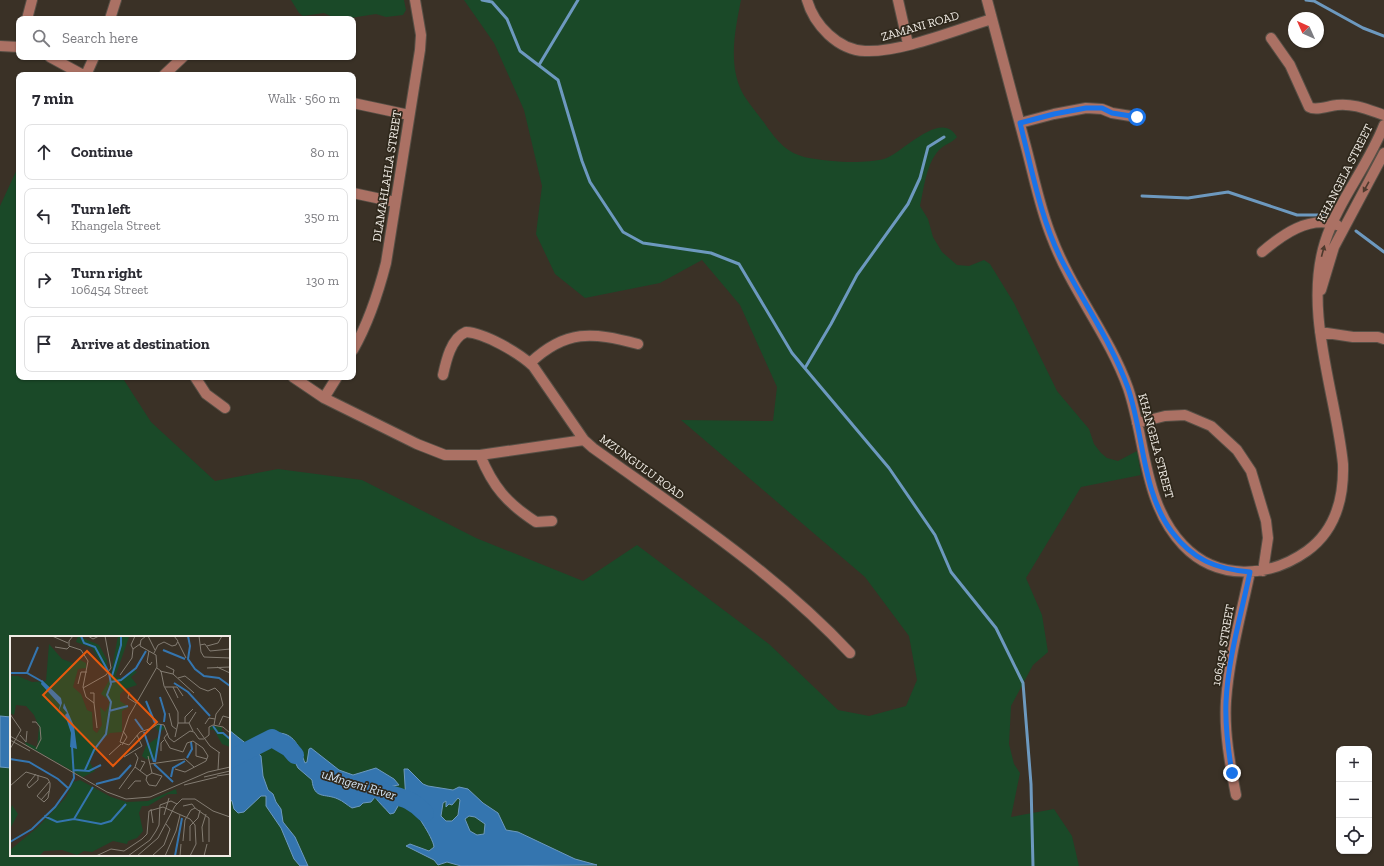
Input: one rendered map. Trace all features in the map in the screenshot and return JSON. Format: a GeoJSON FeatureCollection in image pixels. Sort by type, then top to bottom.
{"type":"FeatureCollection","features":[{"type":"Feature","properties":{"kind":"street"},"geometry":{"type":"LineString","coordinates":[[28,16],[32,0]]}},
{"type":"Feature","properties":{"kind":"street"},"geometry":{"type":"LineString","coordinates":[[111,16],[116,0]]}},
{"type":"Feature","properties":{"kind":"street","name":"DLAMAHLAHLA STREET"},"geometry":{"type":"LineString","coordinates":[[356,344],[370,318],[378,295],[386,263],[420,42],[415,0]]}},
{"type":"Feature","properties":{"kind":"street","name":"ZAMANI ROAD"},"geometry":{"type":"LineString","coordinates":[[807,0],[810,9],[821,26],[831,37],[852,49],[864,51],[879,51],[908,44],[992,18]]}},
{"type":"Feature","properties":{"kind":"street"},"geometry":{"type":"LineString","coordinates":[[898,0],[908,44]]}},
{"type":"Feature","properties":{"kind":"street","name":"KHANGELA STREET"},"geometry":{"type":"LineString","coordinates":[[987,0],[1052,240],[1115,359],[1128,390],[1153,490],[1161,513],[1172,532],[1185,547],[1201,559],[1219,568],[1250,572],[1263,571],[1292,561],[1319,541],[1330,527],[1337,513],[1344,481],[1342,447],[1320,332],[1317,288],[1321,259],[1332,223],[1369,157],[1384,125]]}},
{"type":"Feature","properties":{"kind":"street"},"geometry":{"type":"LineString","coordinates":[[1272,38],[1290,65],[1309,107],[1316,109],[1347,105],[1364,108],[1384,115]]}},
{"type":"Feature","properties":{"kind":"street"},"geometry":{"type":"LineString","coordinates":[[0,46],[16,46]]}},
{"type":"Feature","properties":{"kind":"street"},"geometry":{"type":"LineString","coordinates":[[56,60],[78,72]]}},
{"type":"Feature","properties":{"kind":"street"},"geometry":{"type":"LineString","coordinates":[[87,72],[93,60]]}},
{"type":"Feature","properties":{"kind":"street"},"geometry":{"type":"LineString","coordinates":[[167,72],[179,60]]}},
{"type":"Feature","properties":{"kind":"street"},"geometry":{"type":"LineString","coordinates":[[356,104],[409,115]]}},
{"type":"Feature","properties":{"kind":"street"},"geometry":{"type":"LineString","coordinates":[[1020,123],[1054,114],[1086,108],[1102,108],[1112,113],[1137,117]]}},
{"type":"Feature","properties":{"kind":"street","name":"KHANGELA STREET"},"geometry":{"type":"LineString","coordinates":[[1318,304],[1329,262],[1344,228],[1384,153]]}},
{"type":"Feature","properties":{"kind":"street"},"geometry":{"type":"LineString","coordinates":[[356,194],[395,202]]}},
{"type":"Feature","properties":{"kind":"street"},"geometry":{"type":"LineString","coordinates":[[1262,252],[1298,228],[1319,222],[1332,223],[1344,228]]}},
{"type":"Feature","properties":{"kind":"street"},"geometry":{"type":"LineString","coordinates":[[443,374],[446,359],[458,338],[466,332],[476,333],[530,363],[551,390],[584,440]]}},
{"type":"Feature","properties":{"kind":"street"},"geometry":{"type":"LineString","coordinates":[[1320,332],[1353,337],[1378,337],[1384,339]]}},
{"type":"Feature","properties":{"kind":"street"},"geometry":{"type":"LineString","coordinates":[[530,363],[552,344],[578,336],[612,337],[638,344]]}},
{"type":"Feature","properties":{"kind":"street"},"geometry":{"type":"LineString","coordinates":[[197,380],[206,394],[225,408]]}},
{"type":"Feature","properties":{"kind":"street","name":"MZUNGULU ROAD"},"geometry":{"type":"LineString","coordinates":[[297,380],[324,398],[431,450],[445,455],[480,455],[584,440],[598,452],[742,555],[816,617],[850,652]]}},
{"type":"Feature","properties":{"kind":"street"},"geometry":{"type":"LineString","coordinates":[[324,398],[336,380]]}},
{"type":"Feature","properties":{"kind":"street"},"geometry":{"type":"LineString","coordinates":[[1137,423],[1166,416],[1185,415],[1211,426],[1237,450],[1251,471],[1266,521],[1268,538],[1263,571]]}},
{"type":"Feature","properties":{"kind":"street"},"geometry":{"type":"LineString","coordinates":[[480,455],[498,491],[509,502],[536,522],[552,521]]}},
{"type":"Feature","properties":{"kind":"street","name":"106454 STREET"},"geometry":{"type":"LineString","coordinates":[[1236,795],[1228,743],[1226,701],[1231,664],[1250,572]]}},
{"type":"Feature","properties":{"kind":"green space"},"geometry":{"type":"Polygon","coordinates":[[[291,0],[404,0],[406,10],[403,15],[386,17],[376,14],[356,17],[330,16],[324,13],[303,16],[299,13],[291,0]]]}},
{"type":"Feature","properties":{"kind":"green space"},"geometry":{"type":"Polygon","coordinates":[[[464,0],[741,0],[734,47],[735,70],[738,81],[742,92],[750,104],[774,136],[789,150],[809,158],[847,162],[867,162],[884,159],[921,135],[932,130],[941,128],[950,129],[957,137],[939,150],[931,162],[926,176],[920,206],[928,219],[933,237],[942,252],[957,265],[969,266],[984,260],[990,264],[1014,303],[1057,391],[1089,429],[1094,444],[1101,453],[1107,458],[1118,461],[1137,451],[1141,475],[1081,487],[1026,578],[1042,615],[1048,652],[1033,665],[1011,706],[1009,744],[1014,764],[1020,773],[1011,817],[1054,809],[1072,836],[1079,866],[0,866],[0,206],[16,171],[16,380],[124,380],[151,422],[215,481],[278,469],[362,480],[476,538],[583,581],[637,545],[769,644],[838,710],[869,716],[906,706],[917,680],[909,636],[865,577],[681,420],[773,421],[777,387],[740,305],[702,260],[660,283],[585,298],[555,274],[536,234],[542,186],[524,110],[494,43],[464,0]]]}},
{"type":"Feature","properties":{"kind":"water"},"geometry":{"type":"Polygon","coordinates":[[[0,716],[10,717],[10,768],[0,767],[0,716]]]}},
{"type":"Feature","properties":{"kind":"water"},"geometry":{"type":"Polygon","coordinates":[[[230,731],[261,756],[263,776],[268,790],[273,794],[281,809],[283,822],[295,837],[308,866],[300,866],[294,859],[281,828],[266,806],[266,796],[261,796],[244,812],[238,813],[234,809],[232,801],[230,800],[230,731]]]}},
{"type":"Feature","properties":{"kind":"water"},"geometry":{"type":"Polygon","coordinates":[[[279,733],[290,736],[299,748],[305,763],[307,762],[309,749],[311,748],[339,770],[353,775],[376,768],[394,779],[399,785],[392,786],[401,801],[394,813],[390,814],[375,797],[371,802],[363,803],[360,806],[352,808],[338,799],[321,795],[315,791],[312,780],[298,768],[289,750],[280,746],[275,741],[276,736],[279,733]]]}},
{"type":"Feature","properties":{"kind":"water"},"geometry":{"type":"Polygon","coordinates":[[[404,769],[408,769],[423,784],[428,786],[453,790],[459,787],[468,789],[483,803],[498,813],[506,830],[518,832],[575,859],[597,865],[461,866],[447,862],[438,865],[434,860],[406,846],[410,844],[429,851],[434,847],[427,830],[406,801],[404,769]],[[458,798],[452,805],[449,804],[446,807],[446,801],[443,803],[441,816],[446,821],[452,821],[458,815],[460,800],[458,798]],[[469,816],[465,819],[470,831],[477,835],[484,834],[485,824],[475,817],[469,816]]]}},
{"type":"Feature","properties":{"kind":"waterway"},"geometry":{"type":"LineString","coordinates":[[482,0],[492,2],[507,19],[520,51],[558,80],[582,161],[590,182],[623,232],[643,243],[711,253],[739,264],[792,353],[889,468],[935,535],[951,572],[996,628],[1023,683],[1031,784],[1033,866]]}},
{"type":"Feature","properties":{"kind":"waterway"},"geometry":{"type":"LineString","coordinates":[[539,65],[578,0]]}},
{"type":"Feature","properties":{"kind":"waterway"},"geometry":{"type":"LineString","coordinates":[[1306,0],[1314,1],[1363,28],[1384,36]]}},
{"type":"Feature","properties":{"kind":"waterway"},"geometry":{"type":"LineString","coordinates":[[805,368],[831,324],[857,275],[908,204],[920,178],[928,147],[944,137]]}},
{"type":"Feature","properties":{"kind":"waterway"},"geometry":{"type":"LineString","coordinates":[[1142,196],[1188,198],[1228,192],[1297,215],[1327,215]]}},
{"type":"Feature","properties":{"kind":"waterway"},"geometry":{"type":"LineString","coordinates":[[1356,231],[1384,252]]}},
{"type":"Feature","properties":{"kind":"waterway","name":"uMngeni River"},"geometry":{"type":"LineString","coordinates":[[230,759],[272,738],[289,748],[295,755]]}},
{"type":"Feature","properties":{"kind":"waterway","name":"uMngeni River"},"geometry":{"type":"LineString","coordinates":[[376,789],[408,800],[425,813]]}},
{"type":"Feature","properties":{"kind":"route"},"geometry":{"type":"LineString","coordinates":[[1137,117],[1112,113],[1102,108],[1086,108],[1054,114],[1020,123],[1052,240],[1061,260],[1123,375],[1137,423],[1146,465],[1161,513],[1172,532],[1185,547],[1201,559],[1219,568],[1250,572],[1231,664],[1226,701],[1226,725],[1232,773]]}}]}
